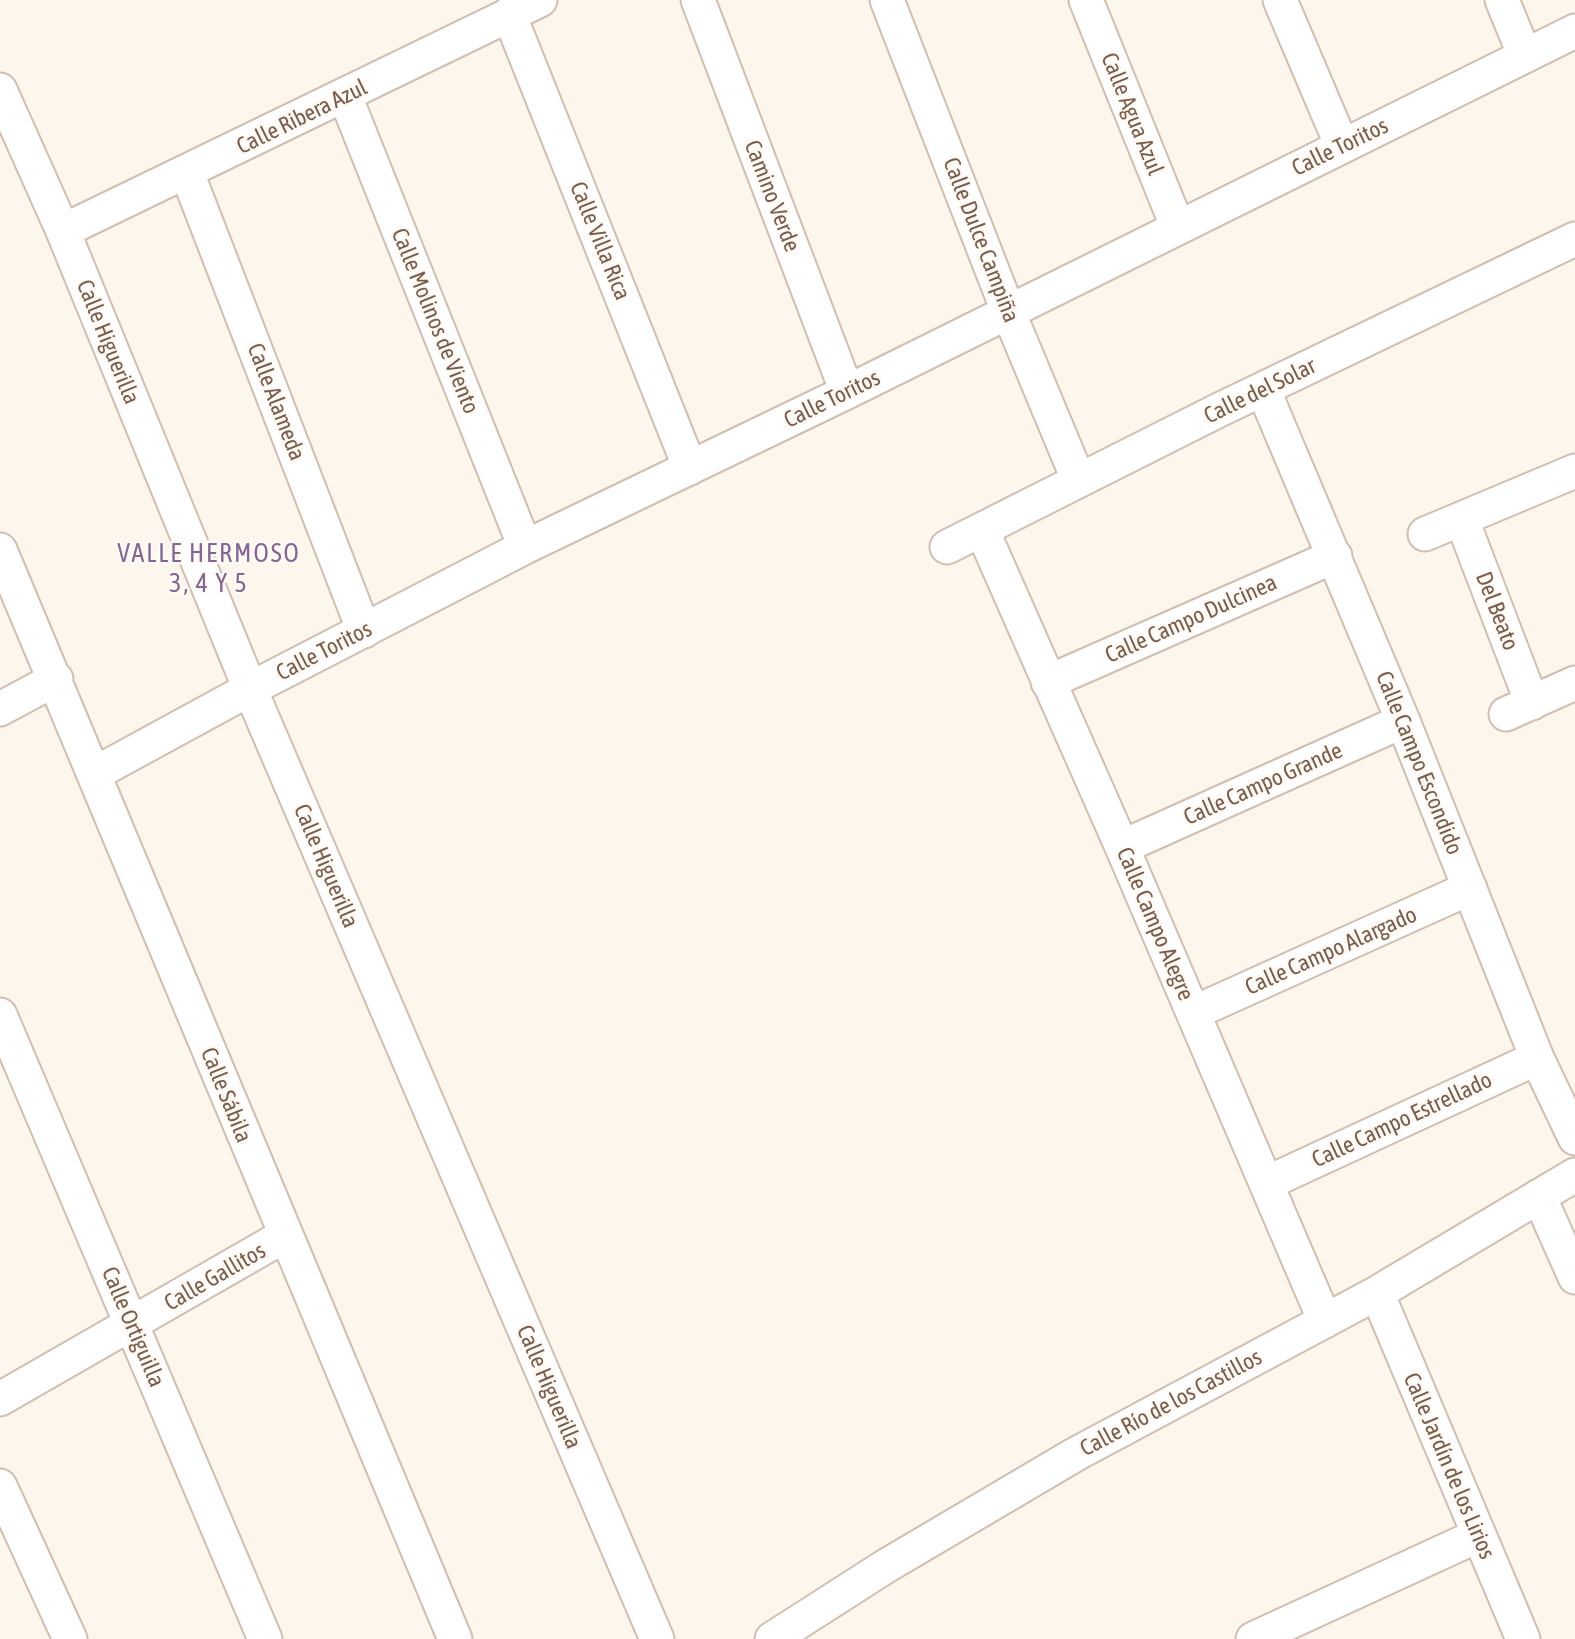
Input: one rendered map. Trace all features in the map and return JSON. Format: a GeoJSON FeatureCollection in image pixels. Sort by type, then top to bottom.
{"type":"FeatureCollection","features":[{"type":"Feature","properties":{"kind":"street","name":"Calle Ribera Azul"},"geometry":{"type":"LineString","coordinates":[[63,231],[540,0]]}},
{"type":"Feature","properties":{"kind":"street","name":"Camino Verde"},"geometry":{"type":"LineString","coordinates":[[698,0],[847,392]]}},
{"type":"Feature","properties":{"kind":"street","name":"Calle Dulce Campiña"},"geometry":{"type":"LineString","coordinates":[[887,0],[1008,311],[1078,479]]}},
{"type":"Feature","properties":{"kind":"street","name":"Calle Agua Azul"},"geometry":{"type":"LineString","coordinates":[[1086,0],[1178,228]]}},
{"type":"Feature","properties":{"kind":"street"},"geometry":{"type":"LineString","coordinates":[[1280,0],[1342,146]]}},
{"type":"Feature","properties":{"kind":"street"},"geometry":{"type":"LineString","coordinates":[[1502,0],[1525,56]]}},
{"type":"Feature","properties":{"kind":"street","name":"Calle Villa Rica"},"geometry":{"type":"LineString","coordinates":[[509,14],[691,468]]}},
{"type":"Feature","properties":{"kind":"street","name":"Calle Toritos"},"geometry":{"type":"LineString","coordinates":[[93,774],[250,689],[525,547],[847,392],[1575,31]]}},
{"type":"Feature","properties":{"kind":"street","name":"Calle Higuerilla"},"geometry":{"type":"LineString","coordinates":[[0,90],[63,231],[250,689],[657,1639]]}},
{"type":"Feature","properties":{"kind":"street","name":"Calle Molinos de Viento"},"geometry":{"type":"LineString","coordinates":[[345,96],[525,547]]}},
{"type":"Feature","properties":{"kind":"street","name":"Calle Alameda"},"geometry":{"type":"LineString","coordinates":[[187,173],[364,631]]}},
{"type":"Feature","properties":{"kind":"street","name":"Calle del Solar"},"geometry":{"type":"LineString","coordinates":[[947,547],[1078,479],[1575,239]]}},
{"type":"Feature","properties":{"kind":"street","name":"Calle Campo Escondido"},"geometry":{"type":"LineString","coordinates":[[1263,389],[1403,722],[1537,1058],[1575,1138]]}},
{"type":"Feature","properties":{"kind":"street"},"geometry":{"type":"LineString","coordinates":[[1425,534],[1575,471]]}},
{"type":"Feature","properties":{"kind":"street","name":"Del Beato"},"geometry":{"type":"LineString","coordinates":[[1462,520],[1519,708],[1575,684]]}},
{"type":"Feature","properties":{"kind":"street","name":"Calle Campo Alegre"},"geometry":{"type":"LineString","coordinates":[[982,530],[1122,847],[1325,1321]]}},
{"type":"Feature","properties":{"kind":"street","name":"Calle Sábila"},"geometry":{"type":"LineString","coordinates":[[0,550],[56,679],[284,1236],[455,1639]]}},
{"type":"Feature","properties":{"kind":"street","name":"Calle Campo Dulcinea"},"geometry":{"type":"LineString","coordinates":[[1048,682],[1335,556]]}},
{"type":"Feature","properties":{"kind":"street"},"geometry":{"type":"LineString","coordinates":[[0,709],[56,679]]}},
{"type":"Feature","properties":{"kind":"street","name":"Calle Campo Grande"},"geometry":{"type":"LineString","coordinates":[[1122,847],[1403,722]]}},
{"type":"Feature","properties":{"kind":"street","name":"Calle Campo Alargado"},"geometry":{"type":"LineString","coordinates":[[1193,1013],[1470,888]]}},
{"type":"Feature","properties":{"kind":"street","name":"Calle Ortiguilla"},"geometry":{"type":"LineString","coordinates":[[0,1015],[265,1639]]}},
{"type":"Feature","properties":{"kind":"street","name":"Calle Campo Estrellado"},"geometry":{"type":"LineString","coordinates":[[1267,1183],[1537,1058]]}},
{"type":"Feature","properties":{"kind":"street","name":"Calle Río de los Castillos"},"geometry":{"type":"LineString","coordinates":[[772,1639],[886,1566],[1076,1454],[1377,1293],[1575,1175]]}},
{"type":"Feature","properties":{"kind":"street"},"geometry":{"type":"LineString","coordinates":[[1539,1196],[1575,1277]]}},
{"type":"Feature","properties":{"kind":"street","name":"Calle Gallitos"},"geometry":{"type":"LineString","coordinates":[[0,1399],[284,1236]]}},
{"type":"Feature","properties":{"kind":"street","name":"Calle Jardín de los Lirios"},"geometry":{"type":"LineString","coordinates":[[1377,1293],[1477,1536],[1523,1639]]}},
{"type":"Feature","properties":{"kind":"street"},"geometry":{"type":"LineString","coordinates":[[0,1486],[70,1639]]}},
{"type":"Feature","properties":{"kind":"street"},"geometry":{"type":"LineString","coordinates":[[1253,1639],[1477,1536]]}},
{"type":"Feature","properties":{"kind":"district","name":"VALLE HERMOSO 3, 4 Y 5"},"geometry":{"type":"Point","coordinates":[209,569]}}]}
